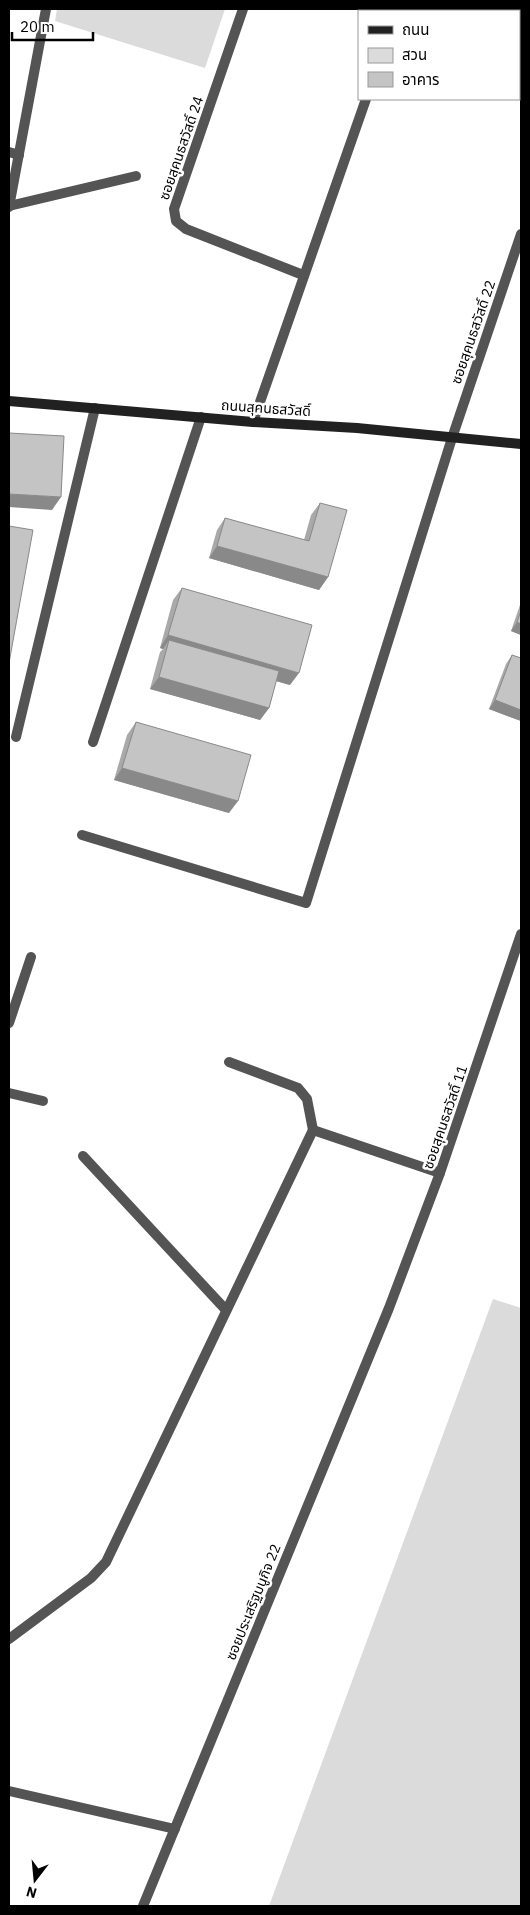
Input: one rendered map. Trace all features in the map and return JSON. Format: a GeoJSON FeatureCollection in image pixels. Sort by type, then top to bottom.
{"type":"FeatureCollection","features":[{"type":"Feature","properties":{"kind":"main road","name":"ถนนสุคนธสวัสดิ์"},"geometry":{"type":"LineString","coordinates":[[9,401],[253,422],[357,428],[521,444]]}},
{"type":"Feature","properties":{"kind":"street"},"geometry":{"type":"LineString","coordinates":[[46,9],[14,153],[9,206],[136,176]]}},
{"type":"Feature","properties":{"kind":"street","name":"ซอยสุคนธสวัสดิ์ 24"},"geometry":{"type":"LineString","coordinates":[[243,9],[174,209],[176,221],[186,229],[303,276]]}},
{"type":"Feature","properties":{"kind":"street"},"geometry":{"type":"LineString","coordinates":[[253,422],[366,100]]}},
{"type":"Feature","properties":{"kind":"street","name":"ซอยสุคนธสวัสดิ์ 22"},"geometry":{"type":"LineString","coordinates":[[82,835],[306,903],[452,438],[521,234]]}},
{"type":"Feature","properties":{"kind":"street"},"geometry":{"type":"LineString","coordinates":[[16,736],[95,408]]}},
{"type":"Feature","properties":{"kind":"street"},"geometry":{"type":"LineString","coordinates":[[93,742],[201,417]]}},
{"type":"Feature","properties":{"kind":"street","name":"ซอยสุคนธสวัสดิ์ 11"},"geometry":{"type":"LineString","coordinates":[[389,1308],[440,1173],[521,934]]}},
{"type":"Feature","properties":{"kind":"street"},"geometry":{"type":"LineString","coordinates":[[9,1023],[31,957]]}},
{"type":"Feature","properties":{"kind":"street"},"geometry":{"type":"LineString","coordinates":[[9,1639],[91,1578],[106,1562],[313,1130],[307,1099],[298,1088],[229,1062]]}},
{"type":"Feature","properties":{"kind":"street"},"geometry":{"type":"LineString","coordinates":[[9,1093],[43,1101]]}},
{"type":"Feature","properties":{"kind":"street"},"geometry":{"type":"LineString","coordinates":[[313,1130],[440,1173]]}},
{"type":"Feature","properties":{"kind":"street"},"geometry":{"type":"LineString","coordinates":[[83,1156],[226,1310]]}},
{"type":"Feature","properties":{"kind":"street","name":"ซอยประเสริฐมนูกิจ 22"},"geometry":{"type":"LineString","coordinates":[[143,1906],[389,1308]]}},
{"type":"Feature","properties":{"kind":"street"},"geometry":{"type":"LineString","coordinates":[[9,1791],[175,1829]]}},
{"type":"Feature","properties":{"kind":"green space"},"geometry":{"type":"Polygon","coordinates":[[[57,9],[225,9],[205,68],[55,21],[57,9]]]}},
{"type":"Feature","properties":{"kind":"green space"},"geometry":{"type":"Polygon","coordinates":[[[493,1299],[521,1308],[521,1906],[269,1906],[493,1299]]]}},
{"type":"Feature","properties":{"kind":"building"},"geometry":{"type":"Polygon","coordinates":[[[9,433],[64,436],[61,497],[9,494],[9,433]]]}},
{"type":"Feature","properties":{"kind":"building"},"geometry":{"type":"Polygon","coordinates":[[[320,503],[347,510],[328,577],[217,546],[225,518],[309,541],[320,503]]]}},
{"type":"Feature","properties":{"kind":"building"},"geometry":{"type":"Polygon","coordinates":[[[9,526],[33,530],[9,663],[9,526]]]}},
{"type":"Feature","properties":{"kind":"building"},"geometry":{"type":"Polygon","coordinates":[[[182,588],[312,625],[299,673],[168,635],[182,588]]]}},
{"type":"Feature","properties":{"kind":"building"},"geometry":{"type":"Polygon","coordinates":[[[521,611],[521,624],[517,622],[521,611]]]}},
{"type":"Feature","properties":{"kind":"building"},"geometry":{"type":"Polygon","coordinates":[[[169,640],[279,671],[269,708],[159,677],[169,640]]]}},
{"type":"Feature","properties":{"kind":"building"},"geometry":{"type":"Polygon","coordinates":[[[512,655],[521,658],[521,710],[495,700],[512,655]]]}},
{"type":"Feature","properties":{"kind":"building"},"geometry":{"type":"Polygon","coordinates":[[[136,722],[251,755],[238,801],[122,768],[136,722]]]}}]}
